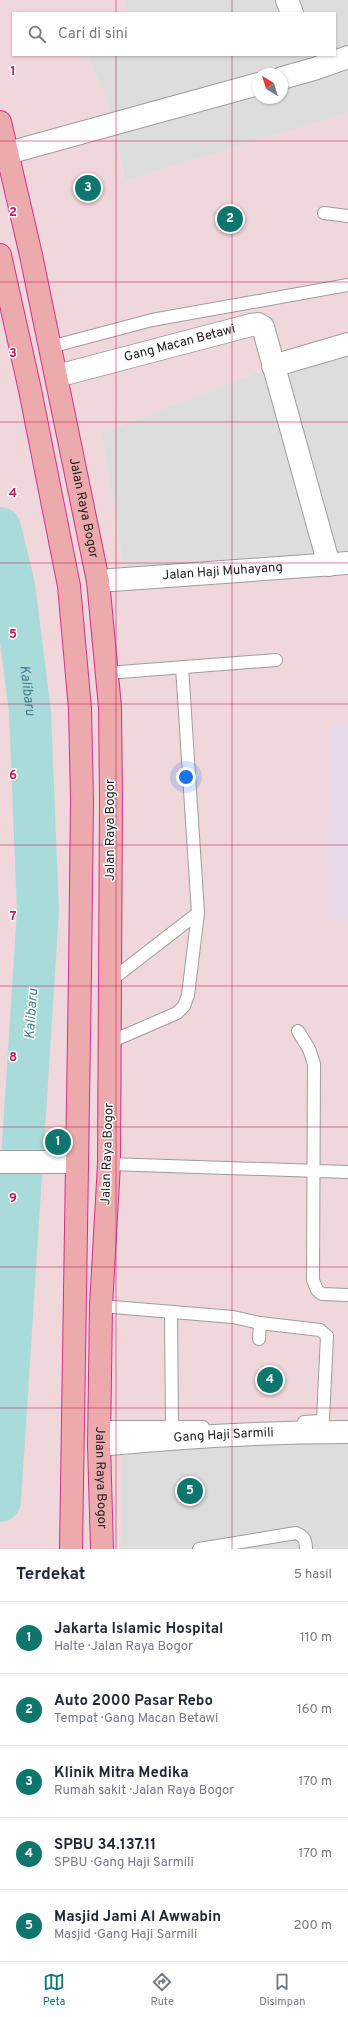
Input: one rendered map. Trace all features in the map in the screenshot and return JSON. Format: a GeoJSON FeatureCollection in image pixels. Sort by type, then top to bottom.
{"type":"FeatureCollection","features":[{"type":"Feature","properties":{"kind":"highway","name":"Jalan Raya Bogor"},"geometry":{"type":"LineString","coordinates":[[0,122],[57,376],[98,581],[110,707],[111,799],[109,1164],[101,1306],[99,1436],[102,1549]]}},
{"type":"Feature","properties":{"kind":"highway"},"geometry":{"type":"LineString","coordinates":[[0,255],[30,390],[69,586],[80,709],[82,800],[71,1549]]}},
{"type":"Feature","properties":{"kind":"highway"},"geometry":{"type":"LineString","coordinates":[[77,675],[106,673]]}},
{"type":"Feature","properties":{"kind":"street"},"geometry":{"type":"LineString","coordinates":[[287,0],[292,12]]}},
{"type":"Feature","properties":{"kind":"street"},"geometry":{"type":"LineString","coordinates":[[288,75],[311,62],[348,57]]}},
{"type":"Feature","properties":{"kind":"street"},"geometry":{"type":"LineString","coordinates":[[8,153],[252,86]]}},
{"type":"Feature","properties":{"kind":"street","name":"Gang Macan Betawi"},"geometry":{"type":"LineString","coordinates":[[57,376],[258,324],[262,327],[273,366],[338,564]]}},
{"type":"Feature","properties":{"kind":"street"},"geometry":{"type":"LineString","coordinates":[[273,366],[348,344]]}},
{"type":"Feature","properties":{"kind":"street","name":"Jalan Haji Muhayang"},"geometry":{"type":"LineString","coordinates":[[98,581],[338,564]]}},
{"type":"Feature","properties":{"kind":"street"},"geometry":{"type":"LineString","coordinates":[[0,1162],[77,1162]]}},
{"type":"Feature","properties":{"kind":"street","name":"Gang Haji Sarmili"},"geometry":{"type":"LineString","coordinates":[[99,1436],[154,1439],[301,1432],[348,1432]]}},
{"type":"Feature","properties":{"kind":"lane"},"geometry":{"type":"LineString","coordinates":[[324,213],[348,216]]}},
{"type":"Feature","properties":{"kind":"lane"},"geometry":{"type":"LineString","coordinates":[[50,347],[152,320],[348,285]]}},
{"type":"Feature","properties":{"kind":"lane"},"geometry":{"type":"LineString","coordinates":[[106,673],[276,660]]}},
{"type":"Feature","properties":{"kind":"lane"},"geometry":{"type":"LineString","coordinates":[[110,1042],[177,1013],[184,1006],[188,995],[198,913],[182,667]]}},
{"type":"Feature","properties":{"kind":"lane"},"geometry":{"type":"LineString","coordinates":[[110,981],[198,913]]}},
{"type":"Feature","properties":{"kind":"lane"},"geometry":{"type":"LineString","coordinates":[[298,1031],[309,1049],[314,1064],[313,1280],[317,1290],[322,1294],[348,1295]]}},
{"type":"Feature","properties":{"kind":"lane"},"geometry":{"type":"LineString","coordinates":[[109,1164],[348,1172]]}},
{"type":"Feature","properties":{"kind":"lane"},"geometry":{"type":"LineString","coordinates":[[99,1436],[172,1426],[224,1428],[255,1422],[322,1420],[327,1336],[320,1330],[260,1323],[233,1317],[101,1306]]}},
{"type":"Feature","properties":{"kind":"lane"},"geometry":{"type":"LineString","coordinates":[[171,1312],[172,1426]]}},
{"type":"Feature","properties":{"kind":"lane"},"geometry":{"type":"LineString","coordinates":[[259,1339],[260,1323]]}},
{"type":"Feature","properties":{"kind":"lane"},"geometry":{"type":"LineString","coordinates":[[199,1549],[296,1533],[302,1535],[306,1541],[306,1549]]}},
{"type":"Feature","properties":{"kind":"shaded area"},"geometry":{"type":"Polygon","coordinates":[[[0,0],[124,0],[128,12],[12,12],[12,56],[87,56],[110,108],[125,181],[348,113],[348,337],[101,433],[125,576],[348,559],[348,1420],[122,1438],[121,1549],[0,1549],[0,0]]]}},
{"type":"Feature","properties":{"kind":"shaded area"},"geometry":{"type":"Polygon","coordinates":[[[124,0],[348,0],[348,113],[125,181],[110,108],[87,56],[336,56],[336,12],[128,12],[124,0]]]}},
{"type":"Feature","properties":{"kind":"shaded area"},"geometry":{"type":"Polygon","coordinates":[[[348,337],[348,559],[125,576],[101,433],[348,337]]]}},
{"type":"Feature","properties":{"kind":"shaded area"},"geometry":{"type":"Polygon","coordinates":[[[348,722],[348,921],[327,918],[330,723],[348,722]]]}},
{"type":"Feature","properties":{"kind":"shaded area"},"geometry":{"type":"Polygon","coordinates":[[[348,1420],[348,1549],[121,1549],[121,1438],[348,1420]]]}},
{"type":"Feature","properties":{"kind":"waterway","name":"Kalibaru"},"geometry":{"type":"LineString","coordinates":[[0,528],[14,585],[30,712],[38,911],[0,1501]]}},
{"type":"Feature","properties":{"kind":"place","name":"Klinik Mitra Medika"},"geometry":{"type":"Point","coordinates":[88,188]}},
{"type":"Feature","properties":{"kind":"place","name":"Auto 2000 Pasar Rebo"},"geometry":{"type":"Point","coordinates":[230,219]}},
{"type":"Feature","properties":{"kind":"place","name":"Jakarta Islamic Hospital"},"geometry":{"type":"Point","coordinates":[58,1142]}},
{"type":"Feature","properties":{"kind":"place","name":"SPBU 34.137.11"},"geometry":{"type":"Point","coordinates":[270,1380]}},
{"type":"Feature","properties":{"kind":"place","name":"Masjid Jami Al Awwabin"},"geometry":{"type":"Point","coordinates":[190,1491]}}]}
